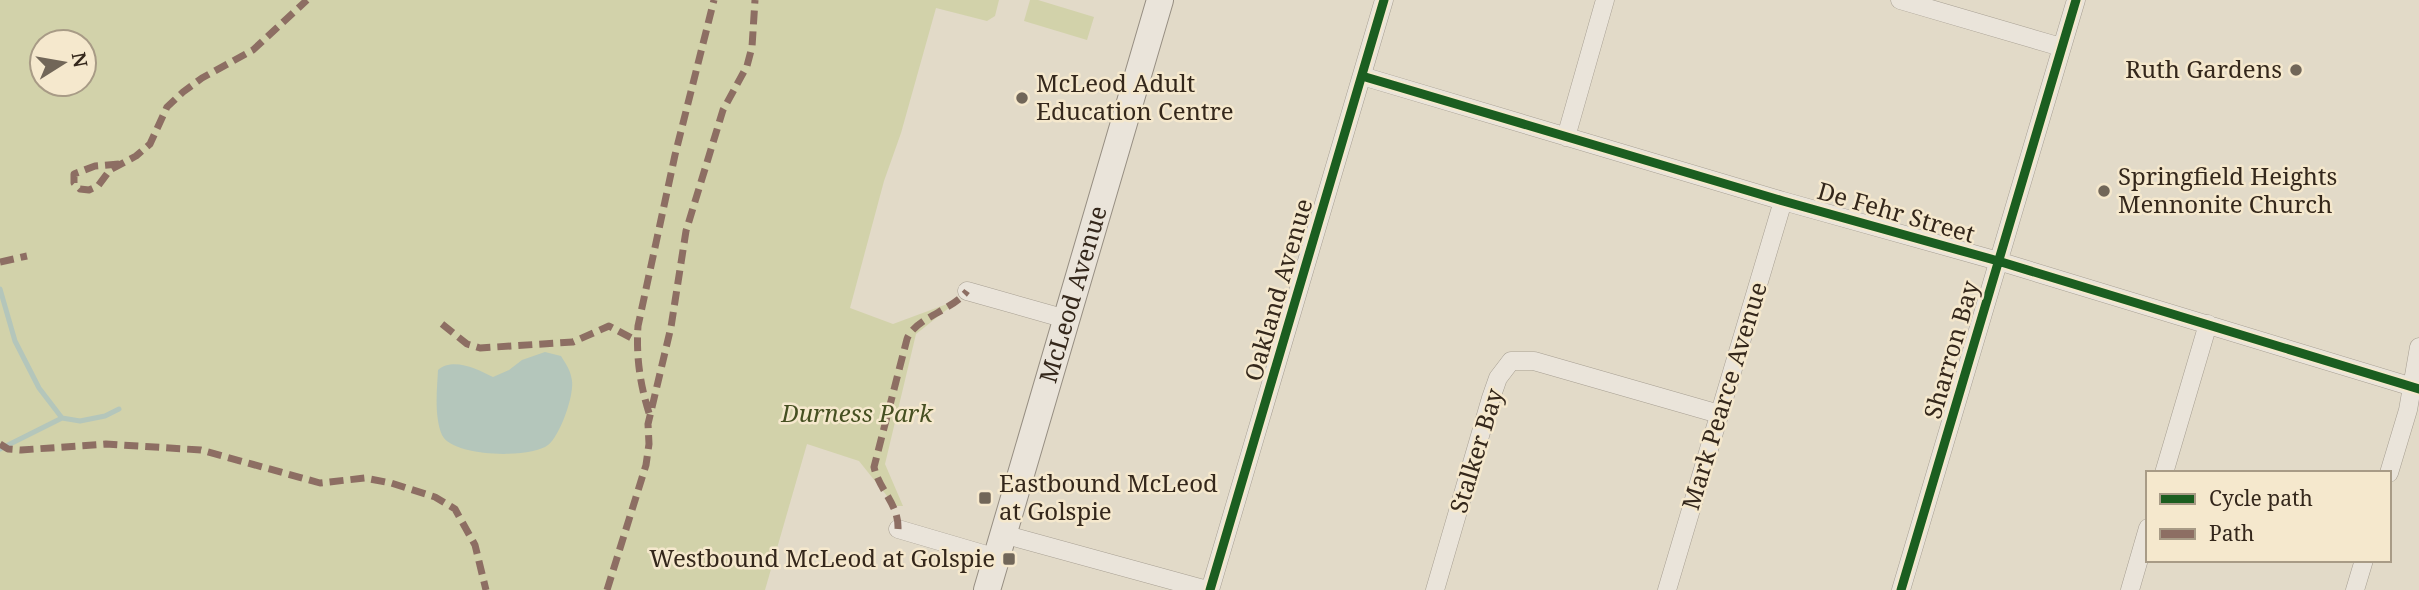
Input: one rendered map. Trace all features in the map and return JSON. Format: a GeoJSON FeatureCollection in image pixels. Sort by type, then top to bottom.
{"type":"FeatureCollection","features":[{"type":"Feature","properties":{"kind":"street","name":"McLeod Avenue"},"geometry":{"type":"LineString","coordinates":[[987,590],[1160,0]]}},
{"type":"Feature","properties":{"kind":"street","name":"Oakland Avenue"},"geometry":{"type":"LineString","coordinates":[[1208,590],[1384,0]]}},
{"type":"Feature","properties":{"kind":"street"},"geometry":{"type":"LineString","coordinates":[[1566,137],[1605,0]]}},
{"type":"Feature","properties":{"kind":"street"},"geometry":{"type":"LineString","coordinates":[[1900,0],[2061,47]]}},
{"type":"Feature","properties":{"kind":"street","name":"Sharron Bay"},"geometry":{"type":"LineString","coordinates":[[1901,590],[2076,0]]}},
{"type":"Feature","properties":{"kind":"street","name":"De Fehr Street"},"geometry":{"type":"LineString","coordinates":[[1362,76],[1783,201],[1998,261],[2416,388]]}},
{"type":"Feature","properties":{"kind":"street","name":"Mark Pearce Avenue"},"geometry":{"type":"LineString","coordinates":[[1667,590],[1783,201]]}},
{"type":"Feature","properties":{"kind":"street"},"geometry":{"type":"LineString","coordinates":[[967,291],[1066,319]]}},
{"type":"Feature","properties":{"kind":"street"},"geometry":{"type":"LineString","coordinates":[[2165,471],[2208,324]]}},
{"type":"Feature","properties":{"kind":"street"},"geometry":{"type":"LineString","coordinates":[[2390,471],[2416,388],[2419,347]]}},
{"type":"Feature","properties":{"kind":"street","name":"Stalker Bay"},"geometry":{"type":"LineString","coordinates":[[1435,590],[1498,378],[1511,361],[1535,361],[1719,414]]}},
{"type":"Feature","properties":{"kind":"street"},"geometry":{"type":"LineString","coordinates":[[898,529],[1000,546],[1208,590]]}},
{"type":"Feature","properties":{"kind":"street"},"geometry":{"type":"LineString","coordinates":[[2130,590],[2146,535]]}},
{"type":"Feature","properties":{"kind":"street"},"geometry":{"type":"LineString","coordinates":[[2355,590],[2363,562]]}},
{"type":"Feature","properties":{"kind":"green space","name":"Durness Park"},"geometry":{"type":"Polygon","coordinates":[[[0,0],[999,0],[995,16],[987,21],[936,8],[901,133],[884,181],[850,308],[893,324],[947,304],[950,307],[916,334],[885,464],[903,506],[895,506],[859,461],[807,444],[765,590],[0,590],[0,0]]]}},
{"type":"Feature","properties":{"kind":"green space"},"geometry":{"type":"Polygon","coordinates":[[[1030,0],[1094,17],[1087,40],[1024,21],[1030,0]]]}},
{"type":"Feature","properties":{"kind":"shaded area"},"geometry":{"type":"Polygon","coordinates":[[[545,352],[561,356],[572,381],[565,415],[548,445],[525,452],[492,454],[460,448],[442,435],[437,411],[438,370],[444,366],[458,364],[493,377],[522,360],[545,352]]]}},
{"type":"Feature","properties":{"kind":"waterway"},"geometry":{"type":"LineString","coordinates":[[0,289],[15,341],[39,388],[62,418]]}},
{"type":"Feature","properties":{"kind":"waterway"},"geometry":{"type":"LineString","coordinates":[[0,449],[62,418],[80,421],[105,416],[119,409]]}},
{"type":"Feature","properties":{"kind":"marked path"},"geometry":{"type":"LineString","coordinates":[[119,164],[95,166],[74,174],[74,183],[80,189],[89,190],[98,186],[110,170],[136,156],[150,144],[167,107],[183,92],[202,78],[253,50],[307,0]]}},
{"type":"Feature","properties":{"kind":"marked path"},"geometry":{"type":"LineString","coordinates":[[649,413],[639,370],[638,326],[675,155],[714,0]]}},
{"type":"Feature","properties":{"kind":"marked path"},"geometry":{"type":"LineString","coordinates":[[607,590],[646,465],[648,424],[671,327],[686,231],[723,110],[747,66],[752,47],[755,0]]}},
{"type":"Feature","properties":{"kind":"marked path"},"geometry":{"type":"LineString","coordinates":[[0,262],[27,256]]}},
{"type":"Feature","properties":{"kind":"marked path"},"geometry":{"type":"LineString","coordinates":[[898,529],[892,504],[874,467],[907,339],[918,325],[953,304],[967,291]]}},
{"type":"Feature","properties":{"kind":"marked path"},"geometry":{"type":"LineString","coordinates":[[442,324],[467,344],[480,348],[573,342],[609,326],[637,341]]}},
{"type":"Feature","properties":{"kind":"marked path"},"geometry":{"type":"LineString","coordinates":[[0,444],[8,449],[21,450],[106,444],[201,450],[320,483],[365,478],[391,483],[435,497],[455,509],[475,545],[486,590]]}},
{"type":"Feature","properties":{"kind":"cycle path"},"geometry":{"type":"LineString","coordinates":[[1210,590],[1384,0]]}},
{"type":"Feature","properties":{"kind":"cycle path"},"geometry":{"type":"LineString","coordinates":[[1901,590],[2076,0]]}},
{"type":"Feature","properties":{"kind":"cycle path"},"geometry":{"type":"LineString","coordinates":[[1362,76],[1783,201],[1998,261],[2419,389]]}},
{"type":"Feature","properties":{"kind":"place","name":"Ruth Gardens"},"geometry":{"type":"Point","coordinates":[2296,70]}},
{"type":"Feature","properties":{"kind":"place","name":"McLeod Adult Education Centre"},"geometry":{"type":"Point","coordinates":[1022,98]}},
{"type":"Feature","properties":{"kind":"place","name":"Springfield Heights Mennonite Church"},"geometry":{"type":"Point","coordinates":[2104,191]}},
{"type":"Feature","properties":{"kind":"place","name":"Eastbound McLeod at Golspie"},"geometry":{"type":"Point","coordinates":[985,498]}},
{"type":"Feature","properties":{"kind":"place","name":"Westbound McLeod at Golspie"},"geometry":{"type":"Point","coordinates":[1009,559]}}]}
